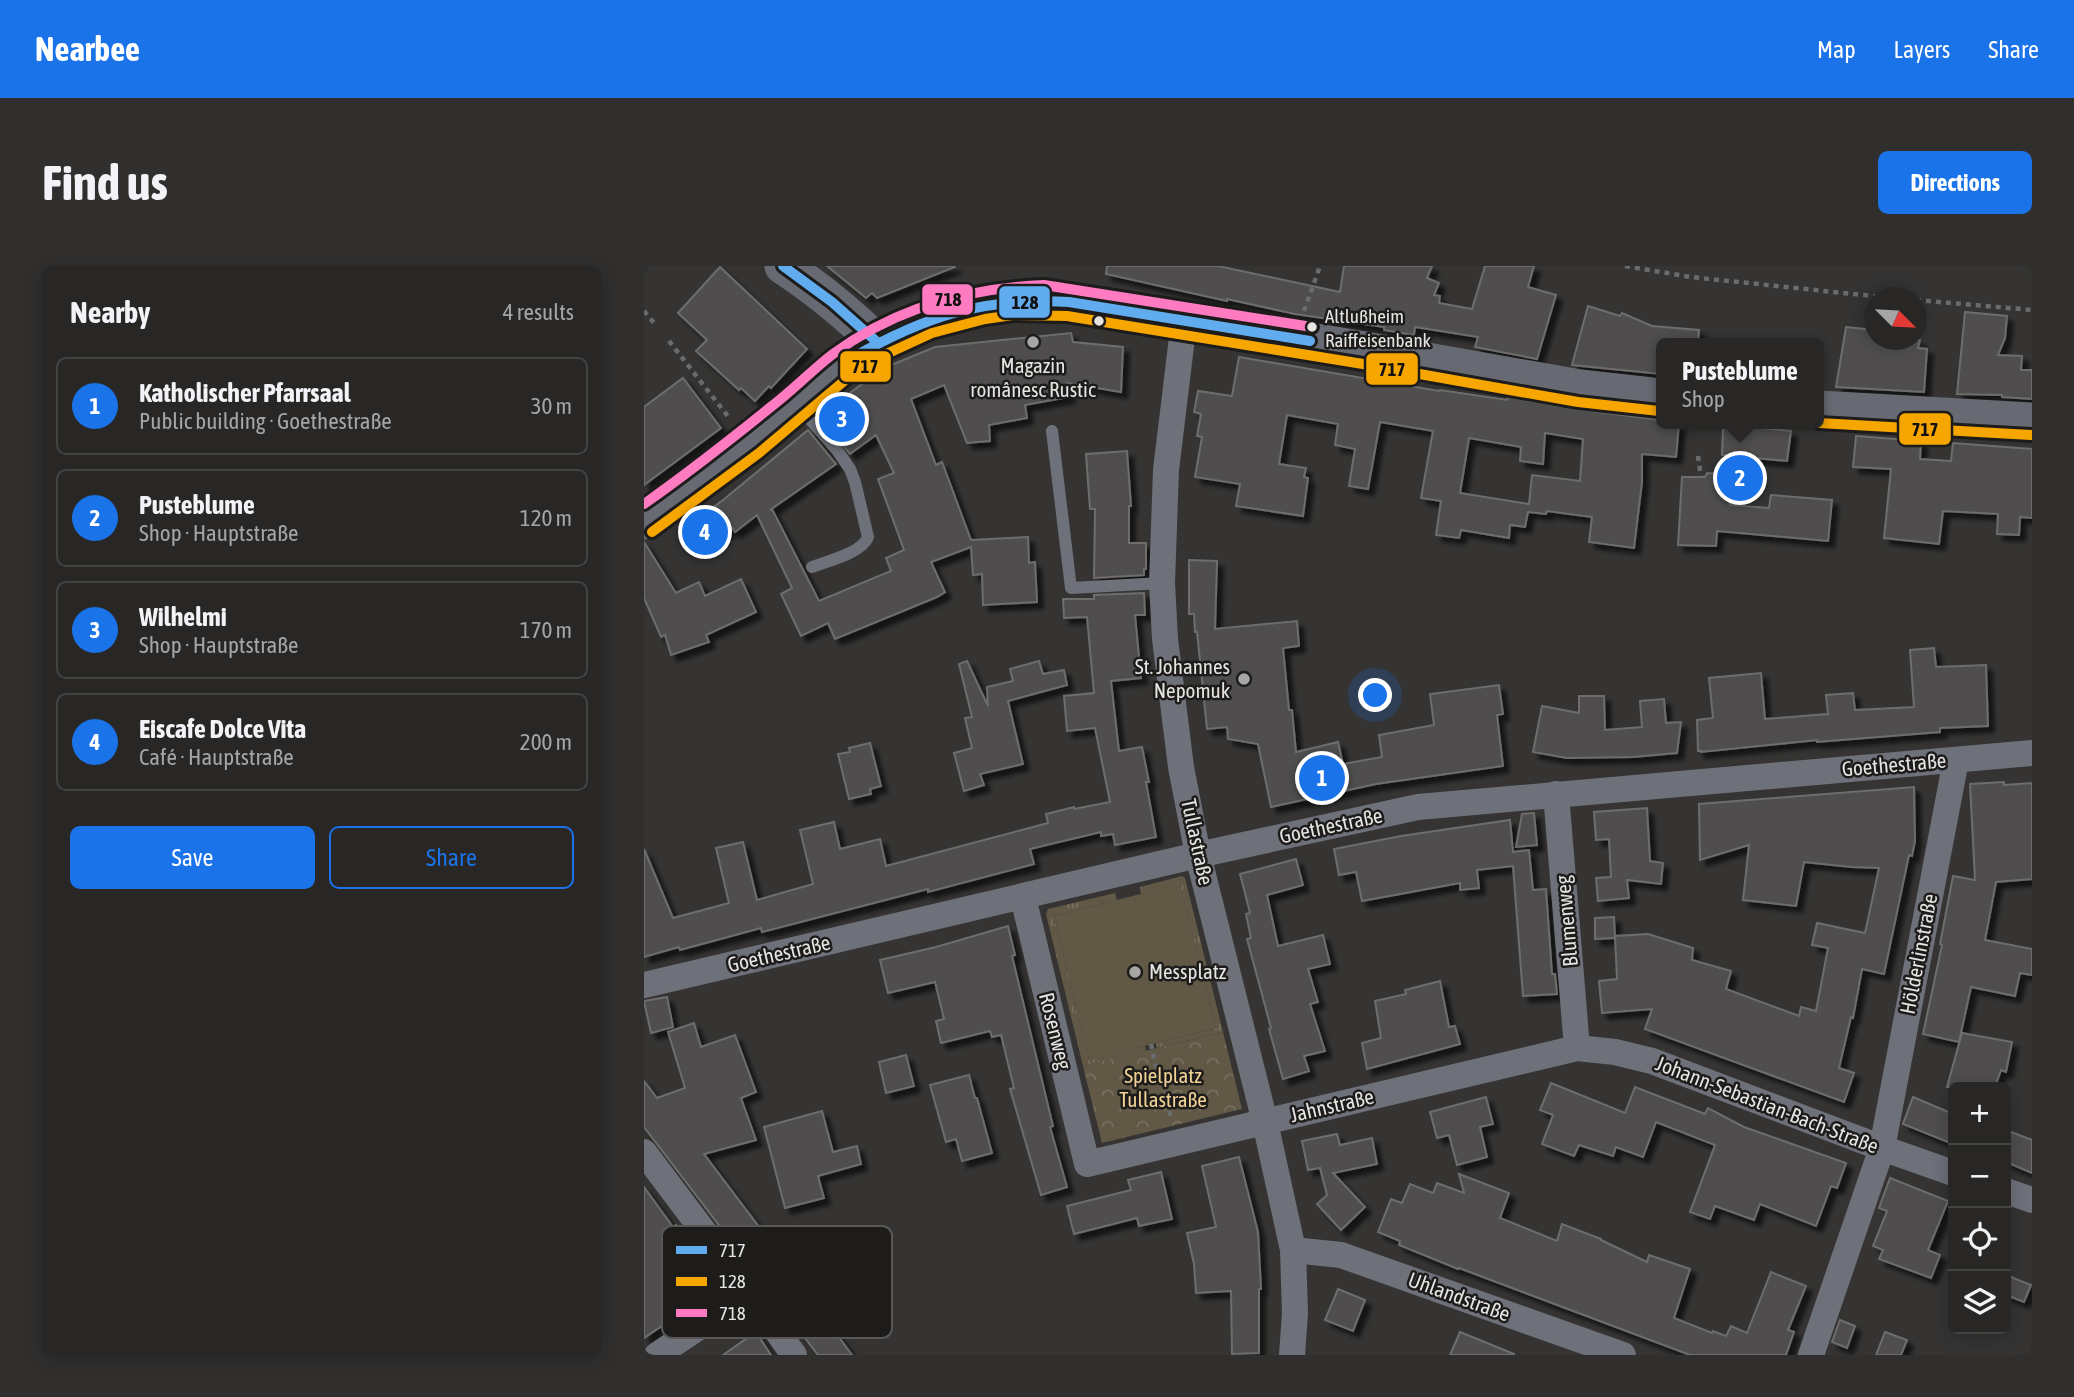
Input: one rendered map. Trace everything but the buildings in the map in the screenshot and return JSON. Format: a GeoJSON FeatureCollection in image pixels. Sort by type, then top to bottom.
{"type":"FeatureCollection","features":[{"type":"Feature","properties":{"kind":"street"},"geometry":{"type":"LineString","coordinates":[[775,266],[792,293],[811,314],[841,342],[865,350]]}},
{"type":"Feature","properties":{"kind":"street"},"geometry":{"type":"LineString","coordinates":[[783,266],[805,280],[854,320],[865,350]]}},
{"type":"Feature","properties":{"kind":"street"},"geometry":{"type":"LineString","coordinates":[[644,521],[865,350],[915,325],[953,311],[1014,300],[1069,302],[1580,388],[1656,396]]}},
{"type":"Feature","properties":{"kind":"street","name":"Tullastraße"},"geometry":{"type":"LineString","coordinates":[[1184,321],[1166,470],[1162,583],[1165,639],[1181,767],[1198,856],[1265,1122],[1293,1250],[1295,1313],[1292,1355]]}},
{"type":"Feature","properties":{"kind":"street"},"geometry":{"type":"LineString","coordinates":[[1824,409],[2032,421]]}},
{"type":"Feature","properties":{"kind":"street","name":"Goethestraße"},"geometry":{"type":"LineString","coordinates":[[644,985],[1419,807],[2032,753]]}},
{"type":"Feature","properties":{"kind":"street","name":"Hölderlinstraße"},"geometry":{"type":"LineString","coordinates":[[1811,1355],[1882,1148],[1956,760]]}},
{"type":"Feature","properties":{"kind":"street","name":"Blumenweg"},"geometry":{"type":"LineString","coordinates":[[1556,794],[1577,1048]]}},
{"type":"Feature","properties":{"kind":"street","name":"Rosenweg"},"geometry":{"type":"LineString","coordinates":[[1023,897],[1087,1164]]}},
{"type":"Feature","properties":{"kind":"street","name":"Johann-Sebastian-Bach-Straße"},"geometry":{"type":"LineString","coordinates":[[1577,1048],[1615,1052],[1653,1061],[1948,1171]]}},
{"type":"Feature","properties":{"kind":"street","name":"Jahnstraße"},"geometry":{"type":"LineString","coordinates":[[1087,1164],[1577,1048]]}},
{"type":"Feature","properties":{"kind":"street"},"geometry":{"type":"LineString","coordinates":[[644,1152],[700,1226]]}},
{"type":"Feature","properties":{"kind":"street"},"geometry":{"type":"LineString","coordinates":[[2011,1193],[2032,1200]]}},
{"type":"Feature","properties":{"kind":"street","name":"Uhlandstraße"},"geometry":{"type":"LineString","coordinates":[[1293,1250],[1341,1255],[1623,1355]]}},
{"type":"Feature","properties":{"kind":"street"},"geometry":{"type":"LineString","coordinates":[[657,1355],[682,1338]]}},
{"type":"Feature","properties":{"kind":"street"},"geometry":{"type":"LineString","coordinates":[[782,1338],[794,1355]]}},
{"type":"Feature","properties":{"kind":"lane"},"geometry":{"type":"LineString","coordinates":[[796,404],[837,450],[850,469],[868,534],[865,544],[856,550],[811,567]]}},
{"type":"Feature","properties":{"kind":"lane"},"geometry":{"type":"LineString","coordinates":[[1052,431],[1071,588],[1162,583]]}},
{"type":"Feature","properties":{"kind":"path"},"geometry":{"type":"LineString","coordinates":[[1293,339],[1320,266]]}},
{"type":"Feature","properties":{"kind":"path"},"geometry":{"type":"LineString","coordinates":[[1625,266],[1691,277],[1864,295]]}},
{"type":"Feature","properties":{"kind":"path"},"geometry":{"type":"LineString","coordinates":[[1927,301],[2032,310]]}},
{"type":"Feature","properties":{"kind":"path"},"geometry":{"type":"LineString","coordinates":[[644,311],[654,323]]}},
{"type":"Feature","properties":{"kind":"path"},"geometry":{"type":"LineString","coordinates":[[669,341],[749,442]]}},
{"type":"Feature","properties":{"kind":"path"},"geometry":{"type":"LineString","coordinates":[[1699,456],[1701,478]]}},
{"type":"Feature","properties":{"kind":"path"},"geometry":{"type":"LineString","coordinates":[[1151,1044],[1155,1064],[1165,1085],[1173,1126]]}},
{"type":"Feature","properties":{"kind":"green space"},"geometry":{"type":"Polygon","coordinates":[[[1182,876],[1185,878],[1223,1032],[1157,1048],[1156,1043],[1216,1028],[1180,885],[1141,894],[1140,887],[1182,876]]]}},
{"type":"Feature","properties":{"kind":"green space","name":"Messplatz"},"geometry":{"type":"Polygon","coordinates":[[[1180,884],[1216,1028],[1089,1060],[1054,916],[1180,884]]]}},
{"type":"Feature","properties":{"kind":"green space"},"geometry":{"type":"Polygon","coordinates":[[[1115,893],[1117,900],[1054,916],[1089,1059],[1145,1046],[1146,1051],[1083,1066],[1046,914],[1048,909],[1115,893]]]}},
{"type":"Feature","properties":{"kind":"green space","name":"Spielplatz Tullastraße"},"geometry":{"type":"Polygon","coordinates":[[[1223,1032],[1242,1109],[1102,1143],[1083,1066],[1223,1032]]]}},
{"type":"Feature","properties":{"kind":"transit line","name":"128"},"geometry":{"type":"LineString","coordinates":[[783,266],[832,302],[877,342]]}},
{"type":"Feature","properties":{"kind":"transit line","name":"718"},"geometry":{"type":"LineString","coordinates":[[644,504],[725,444],[825,360],[856,338],[907,313],[960,296],[1044,285],[1312,327]]}},
{"type":"Feature","properties":{"kind":"transit line","name":"128"},"geometry":{"type":"LineString","coordinates":[[852,358],[905,331],[956,312],[982,306],[1038,301],[1069,302],[1310,341]]}},
{"type":"Feature","properties":{"kind":"transit line","name":"717"},"geometry":{"type":"LineString","coordinates":[[652,532],[759,453],[850,376],[882,356],[932,333],[985,319],[1013,315],[1067,316],[1578,402],[1656,411]]}},
{"type":"Feature","properties":{"kind":"transit line","name":"717"},"geometry":{"type":"LineString","coordinates":[[1824,423],[2031,435]]}},
{"type":"Feature","properties":{"kind":"place","name":"Altlußheim Raiffeisenbank"},"geometry":{"type":"Point","coordinates":[1312,327]}},
{"type":"Feature","properties":{"kind":"place","name":"Magazin românesc Rustic"},"geometry":{"type":"Point","coordinates":[1033,342]}},
{"type":"Feature","properties":{"kind":"place","name":"Wilhelmi"},"geometry":{"type":"Point","coordinates":[842,419]}},
{"type":"Feature","properties":{"kind":"place","name":"Pusteblume"},"geometry":{"type":"Point","coordinates":[1740,478]}},
{"type":"Feature","properties":{"kind":"place","name":"Eiscafe Dolce Vita"},"geometry":{"type":"Point","coordinates":[705,532]}},
{"type":"Feature","properties":{"kind":"place","name":"St. Johannes Nepomuk"},"geometry":{"type":"Point","coordinates":[1244,679]}},
{"type":"Feature","properties":{"kind":"place","name":"Katholischer Pfarrsaal"},"geometry":{"type":"Point","coordinates":[1322,778]}},
{"type":"Feature","properties":{"kind":"place","name":"Messplatz"},"geometry":{"type":"Point","coordinates":[1135,972]}}]}
